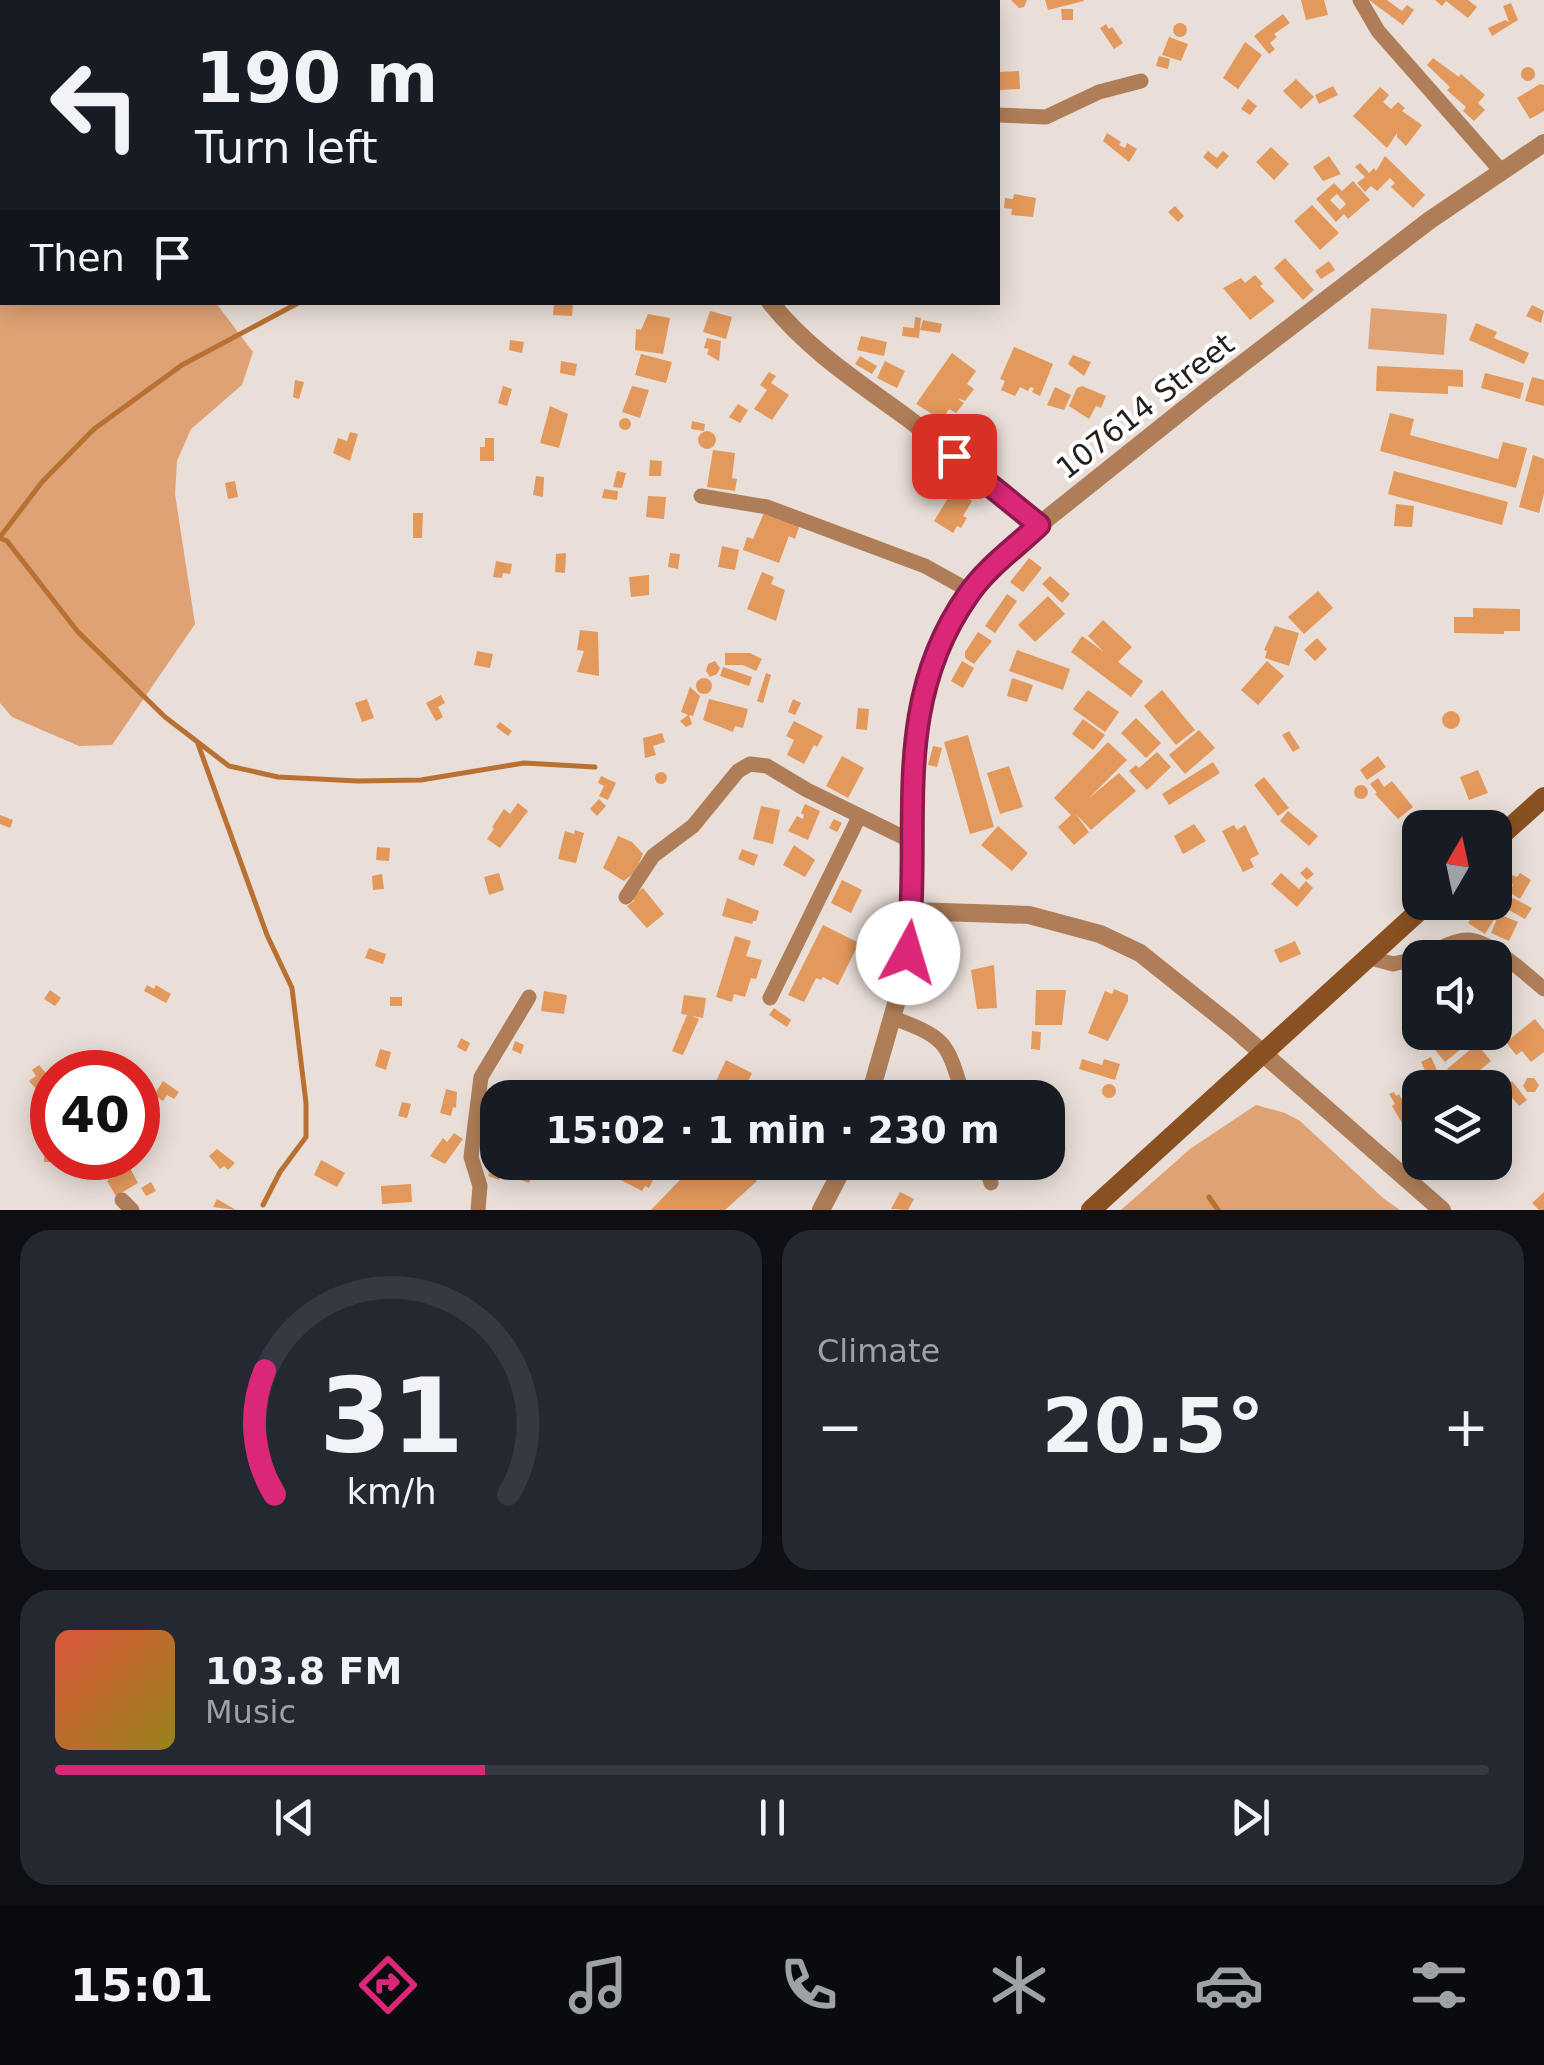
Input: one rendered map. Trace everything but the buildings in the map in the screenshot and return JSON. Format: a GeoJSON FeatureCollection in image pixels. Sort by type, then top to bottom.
{"type":"FeatureCollection","features":[{"type":"Feature","properties":{"kind":"main road"},"geometry":{"type":"LineString","coordinates":[[1512,826],[1544,797]]}},
{"type":"Feature","properties":{"kind":"main road"},"geometry":{"type":"LineString","coordinates":[[1092,1210],[1409,920]]}},
{"type":"Feature","properties":{"kind":"street"},"geometry":{"type":"LineString","coordinates":[[1360,0],[1378,30],[1502,172]]}},
{"type":"Feature","properties":{"kind":"street"},"geometry":{"type":"LineString","coordinates":[[1000,116],[1046,117],[1098,92],[1141,81]]}},
{"type":"Feature","properties":{"kind":"street","name":"107614 Street"},"geometry":{"type":"LineString","coordinates":[[874,1080],[893,1018],[913,911],[911,841],[918,709],[946,631],[970,591],[1039,525],[1382,256],[1544,143]]}},
{"type":"Feature","properties":{"kind":"street"},"geometry":{"type":"LineString","coordinates":[[773,305],[836,366],[910,420],[1039,525]]}},
{"type":"Feature","properties":{"kind":"street"},"geometry":{"type":"LineString","coordinates":[[701,496],[768,507],[925,566],[970,591]]}},
{"type":"Feature","properties":{"kind":"street"},"geometry":{"type":"LineString","coordinates":[[626,897],[652,856],[693,826],[738,771],[750,764],[767,766],[911,841]]}},
{"type":"Feature","properties":{"kind":"street"},"geometry":{"type":"LineString","coordinates":[[770,998],[859,817]]}},
{"type":"Feature","properties":{"kind":"street"},"geometry":{"type":"LineString","coordinates":[[913,911],[1029,915],[1100,934],[1140,953],[1442,1210]]}},
{"type":"Feature","properties":{"kind":"street"},"geometry":{"type":"LineString","coordinates":[[1367,957],[1393,964],[1402,962]]}},
{"type":"Feature","properties":{"kind":"street"},"geometry":{"type":"LineString","coordinates":[[1512,965],[1544,988]]}},
{"type":"Feature","properties":{"kind":"street"},"geometry":{"type":"LineString","coordinates":[[478,1210],[480,1186],[471,1157],[481,1077],[529,997]]}},
{"type":"Feature","properties":{"kind":"street"},"geometry":{"type":"LineString","coordinates":[[893,1018],[934,1034],[947,1047],[958,1080]]}},
{"type":"Feature","properties":{"kind":"street"},"geometry":{"type":"LineString","coordinates":[[821,1210],[837,1180]]}},
{"type":"Feature","properties":{"kind":"shaded area"},"geometry":{"type":"Polygon","coordinates":[[[0,305],[218,305],[253,352],[242,385],[191,429],[177,461],[175,494],[195,624],[112,745],[79,746],[12,717],[0,703],[0,305]]]}},
{"type":"Feature","properties":{"kind":"shaded area"},"geometry":{"type":"Polygon","coordinates":[[[1371,308],[1447,314],[1444,355],[1368,349],[1371,308]]]}},
{"type":"Feature","properties":{"kind":"shaded area"},"geometry":{"type":"Polygon","coordinates":[[[1256,1105],[1300,1121],[1400,1210],[1121,1210],[1190,1149],[1256,1105]]]}},
{"type":"Feature","properties":{"kind":"waterway"},"geometry":{"type":"LineString","coordinates":[[0,537],[42,482],[94,429],[182,365],[294,305]]}},
{"type":"Feature","properties":{"kind":"waterway"},"geometry":{"type":"LineString","coordinates":[[0,538],[7,541],[78,632],[165,717],[229,766],[278,777],[358,781],[421,780],[524,763],[595,767]]}},
{"type":"Feature","properties":{"kind":"waterway"},"geometry":{"type":"LineString","coordinates":[[198,744],[267,935],[292,988],[306,1103],[306,1137],[280,1172],[263,1205]]}},
{"type":"Feature","properties":{"kind":"waterway"},"geometry":{"type":"LineString","coordinates":[[1209,1197],[1218,1210]]}},
{"type":"Feature","properties":{"kind":"route"},"geometry":{"type":"LineString","coordinates":[[908,953],[913,911],[915,730],[928,674],[946,631],[970,591],[1039,525],[954,456]]}}]}
